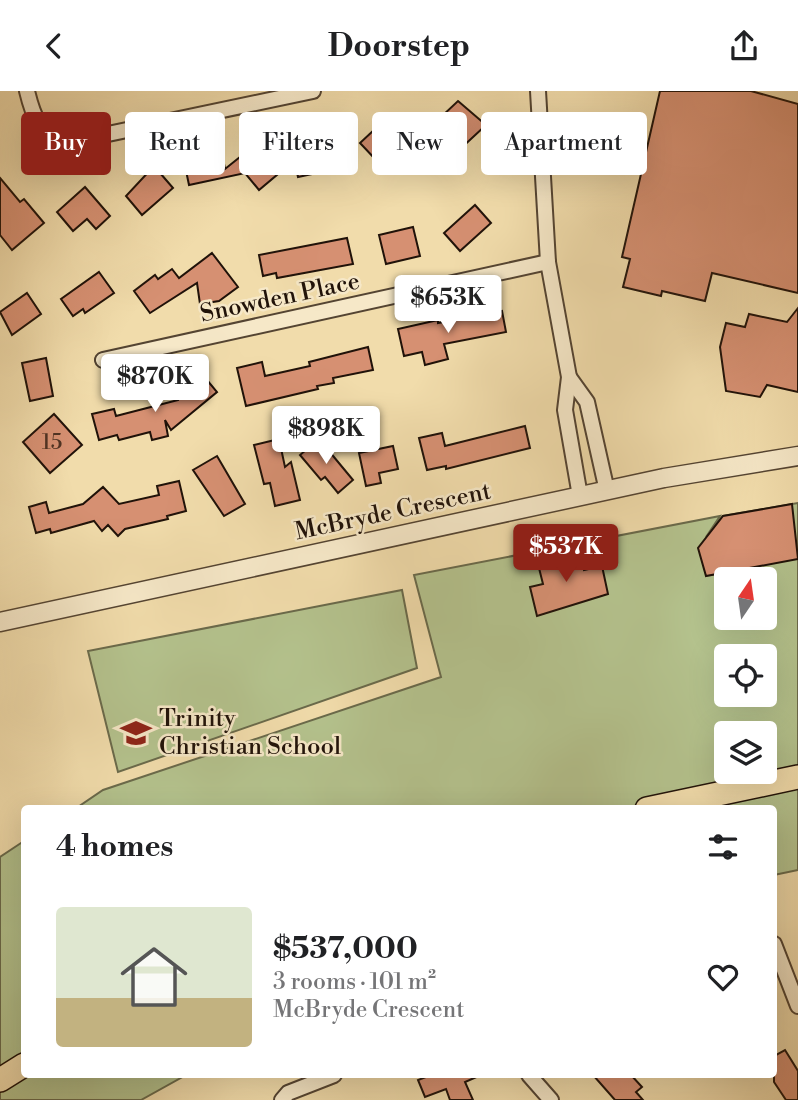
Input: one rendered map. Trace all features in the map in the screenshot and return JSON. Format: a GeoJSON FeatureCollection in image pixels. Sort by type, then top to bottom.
{"type":"FeatureCollection","features":[{"type":"Feature","properties":{"kind":"main road"},"geometry":{"type":"LineString","coordinates":[[666,805],[798,777]]}},
{"type":"Feature","properties":{"kind":"main road"},"geometry":{"type":"LineString","coordinates":[[0,1080],[21,1067]]}},
{"type":"Feature","properties":{"kind":"street"},"geometry":{"type":"LineString","coordinates":[[27,91],[39,126],[50,137],[65,143],[313,91]]}},
{"type":"Feature","properties":{"kind":"street"},"geometry":{"type":"LineString","coordinates":[[538,91],[548,262],[569,377],[565,410],[580,496]]}},
{"type":"Feature","properties":{"kind":"street","name":"Snowden Place"},"geometry":{"type":"LineString","coordinates":[[103,360],[548,262]]}},
{"type":"Feature","properties":{"kind":"street"},"geometry":{"type":"LineString","coordinates":[[569,377],[587,403],[607,491]]}},
{"type":"Feature","properties":{"kind":"street","name":"McBryde Crescent"},"geometry":{"type":"LineString","coordinates":[[0,622],[580,496],[798,456]]}},
{"type":"Feature","properties":{"kind":"street"},"geometry":{"type":"LineString","coordinates":[[777,952],[798,1006]]}},
{"type":"Feature","properties":{"kind":"street"},"geometry":{"type":"LineString","coordinates":[[282,1100],[288,1093],[326,1078]]}},
{"type":"Feature","properties":{"kind":"street"},"geometry":{"type":"LineString","coordinates":[[532,1078],[551,1100]]}},
{"type":"Feature","properties":{"kind":"green space"},"geometry":{"type":"Polygon","coordinates":[[[798,503],[798,870],[777,874],[777,805],[81,805],[103,790],[441,677],[414,575],[720,516],[706,537],[723,516],[798,503]]]}},
{"type":"Feature","properties":{"kind":"green space"},"geometry":{"type":"Polygon","coordinates":[[[402,590],[417,668],[118,772],[88,651],[402,590]]]}},
{"type":"Feature","properties":{"kind":"green space"},"geometry":{"type":"Polygon","coordinates":[[[21,843],[21,1078],[181,1078],[141,1100],[0,1100],[0,857],[21,843]]]}},
{"type":"Feature","properties":{"kind":"building"},"geometry":{"type":"Polygon","coordinates":[[[660,91],[751,91],[798,104],[798,293],[712,273],[705,301],[662,291],[661,296],[623,287],[630,259],[622,257],[641,175],[647,175],[647,148],[660,91]]]}},
{"type":"Feature","properties":{"kind":"building"},"geometry":{"type":"Polygon","coordinates":[[[458,101],[481,121],[481,130],[467,143],[467,112],[446,112],[458,101]]]}},
{"type":"Feature","properties":{"kind":"building"},"geometry":{"type":"Polygon","coordinates":[[[372,132],[372,156],[360,143],[372,132]]]}},
{"type":"Feature","properties":{"kind":"building"},"geometry":{"type":"Polygon","coordinates":[[[239,158],[239,174],[189,185],[187,175],[225,175],[225,169],[239,158]]]}},
{"type":"Feature","properties":{"kind":"building"},"geometry":{"type":"Polygon","coordinates":[[[146,175],[162,175],[173,188],[142,215],[126,196],[146,175]]]}},
{"type":"Feature","properties":{"kind":"building"},"geometry":{"type":"Polygon","coordinates":[[[247,175],[277,175],[259,190],[247,175]]]}},
{"type":"Feature","properties":{"kind":"building"},"geometry":{"type":"Polygon","coordinates":[[[0,178],[20,202],[24,199],[44,223],[12,250],[0,235],[0,178]]]}},
{"type":"Feature","properties":{"kind":"building"},"geometry":{"type":"Polygon","coordinates":[[[85,187],[110,216],[96,229],[87,219],[73,231],[57,212],[85,187]]]}},
{"type":"Feature","properties":{"kind":"building"},"geometry":{"type":"Polygon","coordinates":[[[475,205],[491,223],[460,251],[444,233],[475,205]]]}},
{"type":"Feature","properties":{"kind":"building"},"geometry":{"type":"Polygon","coordinates":[[[413,227],[420,256],[386,264],[379,235],[413,227]]]}},
{"type":"Feature","properties":{"kind":"building"},"geometry":{"type":"Polygon","coordinates":[[[347,238],[353,264],[277,278],[276,273],[263,276],[259,255],[347,238]]]}},
{"type":"Feature","properties":{"kind":"building"},"geometry":{"type":"Polygon","coordinates":[[[212,253],[238,287],[219,301],[200,304],[197,283],[150,313],[134,291],[155,275],[158,279],[172,269],[179,278],[212,253]]]}},
{"type":"Feature","properties":{"kind":"building"},"geometry":{"type":"Polygon","coordinates":[[[99,272],[114,293],[85,313],[83,309],[73,316],[61,299],[99,272]]]}},
{"type":"Feature","properties":{"kind":"building"},"geometry":{"type":"Polygon","coordinates":[[[27,293],[41,314],[12,335],[0,312],[27,293]]]}},
{"type":"Feature","properties":{"kind":"building"},"geometry":{"type":"Polygon","coordinates":[[[798,308],[798,392],[767,385],[760,397],[726,391],[720,347],[726,323],[745,327],[749,314],[787,322],[798,308]]]}},
{"type":"Feature","properties":{"kind":"building"},"geometry":{"type":"Polygon","coordinates":[[[502,311],[506,332],[444,344],[448,359],[425,365],[422,352],[404,356],[398,329],[502,311]]]}},
{"type":"Feature","properties":{"kind":"building"},"geometry":{"type":"Polygon","coordinates":[[[368,347],[373,370],[333,378],[334,383],[317,386],[318,389],[246,406],[237,368],[262,362],[265,376],[310,366],[309,362],[368,347]]]}},
{"type":"Feature","properties":{"kind":"building"},"geometry":{"type":"Polygon","coordinates":[[[46,358],[53,396],[30,401],[22,363],[46,358]]]}},
{"type":"Feature","properties":{"kind":"building"},"geometry":{"type":"Polygon","coordinates":[[[202,374],[217,392],[171,430],[165,420],[168,436],[152,440],[150,432],[119,440],[117,435],[99,440],[92,414],[114,409],[116,416],[178,400],[177,395],[202,374]]]}},
{"type":"Feature","properties":{"kind":"building"},"geometry":{"type":"Polygon","coordinates":[[[54,414],[82,445],[50,473],[23,442],[54,414]]]}},
{"type":"Feature","properties":{"kind":"building"},"geometry":{"type":"Polygon","coordinates":[[[525,426],[530,448],[446,469],[446,466],[427,470],[419,438],[442,433],[445,446],[525,426]]]}},
{"type":"Feature","properties":{"kind":"building"},"geometry":{"type":"Polygon","coordinates":[[[279,439],[285,467],[291,462],[300,500],[275,506],[270,483],[264,484],[254,445],[279,439]]]}},
{"type":"Feature","properties":{"kind":"building"},"geometry":{"type":"Polygon","coordinates":[[[319,439],[353,480],[338,493],[325,477],[321,480],[300,455],[319,439]]]}},
{"type":"Feature","properties":{"kind":"building"},"geometry":{"type":"Polygon","coordinates":[[[393,446],[398,469],[379,473],[381,483],[366,486],[359,453],[393,446]]]}},
{"type":"Feature","properties":{"kind":"building"},"geometry":{"type":"Polygon","coordinates":[[[217,456],[245,504],[224,516],[193,470],[217,456]]]}},
{"type":"Feature","properties":{"kind":"building"},"geometry":{"type":"Polygon","coordinates":[[[179,481],[186,511],[167,516],[168,519],[125,529],[118,536],[108,525],[102,531],[94,521],[51,533],[50,529],[36,533],[29,507],[46,502],[49,513],[83,504],[103,487],[119,504],[159,495],[157,486],[179,481]]]}},
{"type":"Feature","properties":{"kind":"building"},"geometry":{"type":"Polygon","coordinates":[[[792,504],[798,559],[755,567],[714,567],[714,575],[706,576],[698,548],[723,516],[792,504]]]}},
{"type":"Feature","properties":{"kind":"building"},"geometry":{"type":"Polygon","coordinates":[[[578,552],[584,570],[602,566],[608,594],[537,616],[530,587],[543,584],[537,560],[578,552]]]}},
{"type":"Feature","properties":{"kind":"building"},"geometry":{"type":"Polygon","coordinates":[[[785,1050],[798,1071],[798,1100],[786,1100],[774,1082],[774,1078],[777,1078],[777,1054],[785,1050]]]}},
{"type":"Feature","properties":{"kind":"building"},"geometry":{"type":"Polygon","coordinates":[[[474,1078],[465,1082],[473,1100],[450,1100],[446,1089],[425,1097],[418,1080],[474,1078]]]}},
{"type":"Feature","properties":{"kind":"building"},"geometry":{"type":"Polygon","coordinates":[[[596,1078],[634,1078],[642,1087],[636,1092],[643,1100],[615,1100],[596,1078]]]}},
{"type":"Feature","properties":{"kind":"place","name":"Trinity Christian School"},"geometry":{"type":"Point","coordinates":[136,733]}}]}
